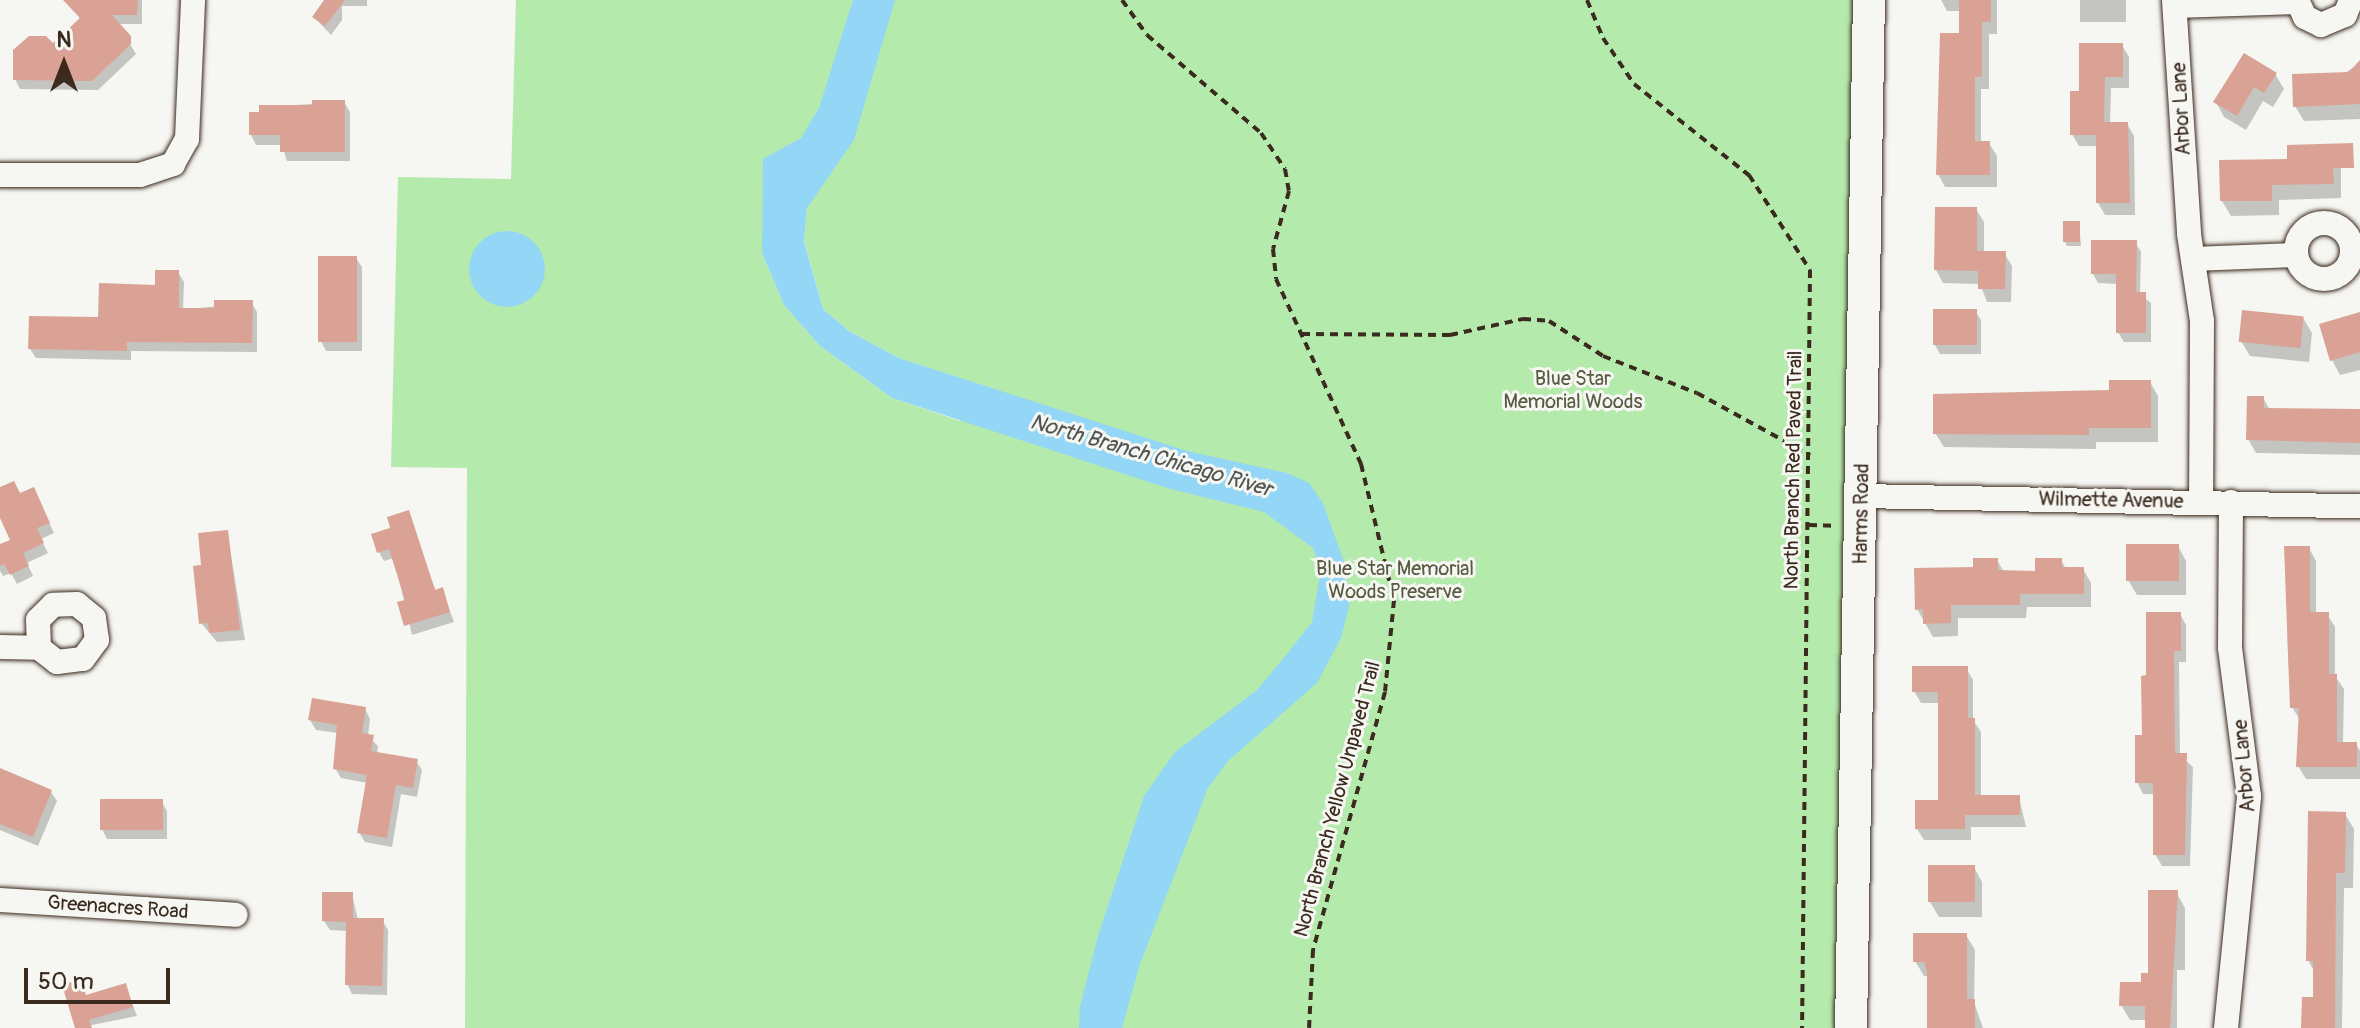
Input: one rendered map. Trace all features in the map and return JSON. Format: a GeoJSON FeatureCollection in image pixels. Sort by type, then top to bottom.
{"type":"FeatureCollection","features":[{"type":"Feature","properties":{"kind":"main road","name":"Harms Road"},"geometry":{"type":"LineString","coordinates":[[1851,1028],[1869,0]]}},
{"type":"Feature","properties":{"kind":"street"},"geometry":{"type":"LineString","coordinates":[[0,175],[140,175],[173,164],[187,139],[193,0]]}},
{"type":"Feature","properties":{"kind":"street","name":"Arbor Lane"},"geometry":{"type":"LineString","coordinates":[[2201,501],[2205,379],[2174,3],[2297,1],[2305,17],[2321,25],[2345,15],[2351,0]]}},
{"type":"Feature","properties":{"kind":"street"},"geometry":{"type":"LineString","coordinates":[[2193,259],[2295,255]]}},
{"type":"Feature","properties":{"kind":"street","name":"Wilmette Avenue"},"geometry":{"type":"LineString","coordinates":[[1862,496],[2360,506]]}},
{"type":"Feature","properties":{"kind":"street","name":"Arbor Lane"},"geometry":{"type":"LineString","coordinates":[[2226,1028],[2249,796],[2230,648],[2231,502]]}},
{"type":"Feature","properties":{"kind":"street"},"geometry":{"type":"LineString","coordinates":[[0,647],[39,648]]}},
{"type":"Feature","properties":{"kind":"street","name":"Greenacres Road"},"geometry":{"type":"LineString","coordinates":[[0,900],[236,915]]}},
{"type":"Feature","properties":{"kind":"path","name":"North Branch Yellow Unpaved Trail"},"geometry":{"type":"LineString","coordinates":[[1122,0],[1147,35],[1261,133],[1285,169],[1289,191],[1272,262],[1361,464],[1395,618],[1385,692],[1315,937],[1309,1028]]}},
{"type":"Feature","properties":{"kind":"path","name":"North Branch Red Paved Trail"},"geometry":{"type":"LineString","coordinates":[[1587,0],[1603,38],[1634,84],[1749,175],[1810,270],[1802,1028]]}},
{"type":"Feature","properties":{"kind":"path"},"geometry":{"type":"LineString","coordinates":[[1302,334],[1450,335],[1523,319],[1549,321],[1603,356],[1697,393],[1810,455]]}},
{"type":"Feature","properties":{"kind":"path"},"geometry":{"type":"LineString","coordinates":[[1809,525],[1846,526]]}},
{"type":"Feature","properties":{"kind":"green space","name":"Blue Star Memorial Woods Preserve"},"geometry":{"type":"Polygon","coordinates":[[[516,0],[1855,0],[1836,1028],[465,1028],[467,468],[391,467],[398,177],[511,179],[516,0]],[[807,208],[762,253],[784,305],[820,346],[892,398],[960,421],[960,378],[899,358],[849,331],[823,309],[804,240],[807,208]]]}},
{"type":"Feature","properties":{"kind":"water","name":"North Branch Chicago River"},"geometry":{"type":"Polygon","coordinates":[[[853,0],[895,0],[854,140],[807,208],[804,241],[823,309],[849,331],[899,358],[1187,451],[1287,473],[1309,483],[1323,503],[1344,562],[1350,602],[1341,638],[1317,683],[1228,761],[1208,788],[1140,964],[1122,1028],[1079,1028],[1080,1007],[1098,936],[1144,796],[1175,752],[1257,690],[1291,649],[1312,622],[1321,569],[1313,548],[1264,512],[1167,488],[892,398],[820,346],[784,305],[762,253],[763,159],[801,138],[819,108],[853,0]]]}},
{"type":"Feature","properties":{"kind":"water"},"geometry":{"type":"Polygon","coordinates":[[[500,231],[514,231],[528,237],[539,248],[545,269],[543,284],[534,296],[522,305],[500,307],[486,301],[475,290],[469,276],[469,262],[475,248],[486,237],[500,231]]]}},
{"type":"Feature","properties":{"kind":"building"},"geometry":{"type":"Polygon","coordinates":[[[63,0],[138,0],[137,15],[112,15],[131,36],[131,44],[92,81],[13,80],[13,50],[29,36],[46,36],[53,43],[80,18],[63,0]]]}},
{"type":"Feature","properties":{"kind":"building"},"geometry":{"type":"Polygon","coordinates":[[[324,0],[345,0],[325,26],[312,17],[324,0]]]}},
{"type":"Feature","properties":{"kind":"building"},"geometry":{"type":"Polygon","coordinates":[[[1959,0],[1991,0],[1991,22],[1982,22],[1982,77],[1975,77],[1975,141],[1990,141],[1990,175],[1936,175],[1940,33],[1959,33],[1959,0]]]}},
{"type":"Feature","properties":{"kind":"building"},"geometry":{"type":"Polygon","coordinates":[[[2079,43],[2123,43],[2123,77],[2105,77],[2104,122],[2128,122],[2130,203],[2096,203],[2096,135],[2070,135],[2070,91],[2079,91],[2079,43]]]}},
{"type":"Feature","properties":{"kind":"building"},"geometry":{"type":"Polygon","coordinates":[[[2244,53],[2277,73],[2264,93],[2254,87],[2237,116],[2213,102],[2244,53]]]}},
{"type":"Feature","properties":{"kind":"building"},"geometry":{"type":"Polygon","coordinates":[[[2360,60],[2360,104],[2293,107],[2292,74],[2349,72],[2360,60]]]}},
{"type":"Feature","properties":{"kind":"building"},"geometry":{"type":"Polygon","coordinates":[[[312,100],[345,100],[345,152],[280,152],[280,135],[249,135],[249,112],[259,112],[259,105],[312,105],[312,100]]]}},
{"type":"Feature","properties":{"kind":"building"},"geometry":{"type":"Polygon","coordinates":[[[2353,143],[2354,168],[2333,168],[2334,184],[2272,185],[2272,201],[2220,201],[2219,160],[2287,159],[2287,145],[2353,143]]]}},
{"type":"Feature","properties":{"kind":"building"},"geometry":{"type":"Polygon","coordinates":[[[1935,207],[1977,207],[1977,251],[2006,251],[2005,289],[1978,289],[1978,271],[1934,270],[1935,207]]]}},
{"type":"Feature","properties":{"kind":"building"},"geometry":{"type":"Polygon","coordinates":[[[2063,221],[2080,221],[2080,242],[2063,242],[2063,221]]]}},
{"type":"Feature","properties":{"kind":"building"},"geometry":{"type":"Polygon","coordinates":[[[2091,240],[2137,240],[2136,292],[2146,292],[2146,333],[2116,333],[2116,274],[2091,274],[2091,240]]]}},
{"type":"Feature","properties":{"kind":"building"},"geometry":{"type":"Polygon","coordinates":[[[318,256],[357,256],[357,342],[318,342],[318,256]]]}},
{"type":"Feature","properties":{"kind":"building"},"geometry":{"type":"Polygon","coordinates":[[[155,270],[179,270],[179,308],[214,308],[214,300],[253,300],[252,343],[127,342],[127,351],[28,349],[29,316],[98,317],[99,283],[155,285],[155,270]]]}},
{"type":"Feature","properties":{"kind":"building"},"geometry":{"type":"Polygon","coordinates":[[[1933,309],[1977,309],[1977,345],[1933,345],[1933,309]]]}},
{"type":"Feature","properties":{"kind":"building"},"geometry":{"type":"Polygon","coordinates":[[[2242,310],[2304,316],[2300,348],[2239,342],[2242,310]]]}},
{"type":"Feature","properties":{"kind":"building"},"geometry":{"type":"Polygon","coordinates":[[[2360,312],[2360,352],[2330,361],[2319,324],[2360,312]]]}},
{"type":"Feature","properties":{"kind":"building"},"geometry":{"type":"Polygon","coordinates":[[[2109,380],[2151,380],[2151,428],[2089,428],[2089,435],[1933,434],[1933,394],[2109,390],[2109,380]]]}},
{"type":"Feature","properties":{"kind":"building"},"geometry":{"type":"Polygon","coordinates":[[[2247,396],[2264,396],[2264,408],[2360,409],[2360,443],[2246,440],[2247,396]]]}},
{"type":"Feature","properties":{"kind":"building"},"geometry":{"type":"Polygon","coordinates":[[[14,481],[20,493],[34,487],[50,523],[37,528],[44,543],[23,553],[29,566],[10,575],[4,564],[0,566],[0,544],[10,540],[0,518],[0,487],[14,481]]]}},
{"type":"Feature","properties":{"kind":"building"},"geometry":{"type":"Polygon","coordinates":[[[409,510],[435,590],[443,587],[450,612],[404,626],[397,602],[405,600],[389,549],[377,553],[371,534],[390,528],[387,517],[409,510]]]}},
{"type":"Feature","properties":{"kind":"building"},"geometry":{"type":"Polygon","coordinates":[[[228,530],[240,630],[209,633],[208,623],[199,624],[193,566],[201,565],[198,533],[228,530]]]}},
{"type":"Feature","properties":{"kind":"building"},"geometry":{"type":"Polygon","coordinates":[[[2126,544],[2179,544],[2179,581],[2126,581],[2126,544]]]}},
{"type":"Feature","properties":{"kind":"building"},"geometry":{"type":"Polygon","coordinates":[[[2284,546],[2310,546],[2310,612],[2329,612],[2329,674],[2337,674],[2337,742],[2357,742],[2357,767],[2296,767],[2299,708],[2290,708],[2284,546]]]}},
{"type":"Feature","properties":{"kind":"building"},"geometry":{"type":"Polygon","coordinates":[[[1973,558],[1998,558],[1998,570],[2035,571],[2035,558],[2062,558],[2062,567],[2084,567],[2084,594],[2020,594],[2020,605],[1951,605],[1951,623],[1923,624],[1923,609],[1915,610],[1914,568],[1973,567],[1973,558]]]}},
{"type":"Feature","properties":{"kind":"building"},"geometry":{"type":"Polygon","coordinates":[[[2146,612],[2181,612],[2181,651],[2174,651],[2175,753],[2187,753],[2185,855],[2153,855],[2153,783],[2135,783],[2135,735],[2142,735],[2141,676],[2146,675],[2146,612]]]}},
{"type":"Feature","properties":{"kind":"building"},"geometry":{"type":"Polygon","coordinates":[[[1912,666],[1968,666],[1968,718],[1975,718],[1975,795],[2020,795],[2020,815],[1965,815],[1965,829],[1915,829],[1915,800],[1938,800],[1938,692],[1912,692],[1912,666]]]}},
{"type":"Feature","properties":{"kind":"building"},"geometry":{"type":"Polygon","coordinates":[[[312,698],[366,707],[362,733],[374,735],[371,751],[418,759],[413,788],[396,785],[387,838],[357,833],[367,775],[333,769],[337,725],[308,720],[312,698]]]}},
{"type":"Feature","properties":{"kind":"building"},"geometry":{"type":"Polygon","coordinates":[[[0,768],[52,790],[33,837],[0,824],[0,768]]]}},
{"type":"Feature","properties":{"kind":"building"},"geometry":{"type":"Polygon","coordinates":[[[100,799],[163,799],[163,830],[100,830],[100,799]]]}},
{"type":"Feature","properties":{"kind":"building"},"geometry":{"type":"Polygon","coordinates":[[[2308,811],[2346,812],[2345,873],[2336,873],[2335,1028],[2301,1028],[2302,997],[2313,997],[2313,961],[2306,961],[2308,811]]]}},
{"type":"Feature","properties":{"kind":"building"},"geometry":{"type":"Polygon","coordinates":[[[1928,865],[1975,865],[1975,902],[1928,902],[1928,865]]]}},
{"type":"Feature","properties":{"kind":"building"},"geometry":{"type":"Polygon","coordinates":[[[2148,890],[2178,890],[2170,1028],[2145,1028],[2145,1006],[2119,1006],[2120,982],[2141,982],[2141,973],[2148,973],[2148,890]]]}},
{"type":"Feature","properties":{"kind":"building"},"geometry":{"type":"Polygon","coordinates":[[[322,892],[353,892],[353,918],[384,918],[382,986],[345,985],[346,922],[322,921],[322,892]]]}},
{"type":"Feature","properties":{"kind":"building"},"geometry":{"type":"Polygon","coordinates":[[[1913,933],[1967,933],[1967,999],[1975,999],[1975,1028],[1927,1028],[1927,972],[1924,962],[1913,962],[1913,933]]]}},
{"type":"Feature","properties":{"kind":"building"},"geometry":{"type":"Polygon","coordinates":[[[81,979],[86,995],[126,983],[133,1007],[89,1020],[92,1028],[75,1028],[62,985],[81,979]]]}},
{"type":"Feature","properties":{"kind":"park label","name":"Blue Star Memorial Woods"},"geometry":{"type":"Point","coordinates":[1573,390]}}]}
